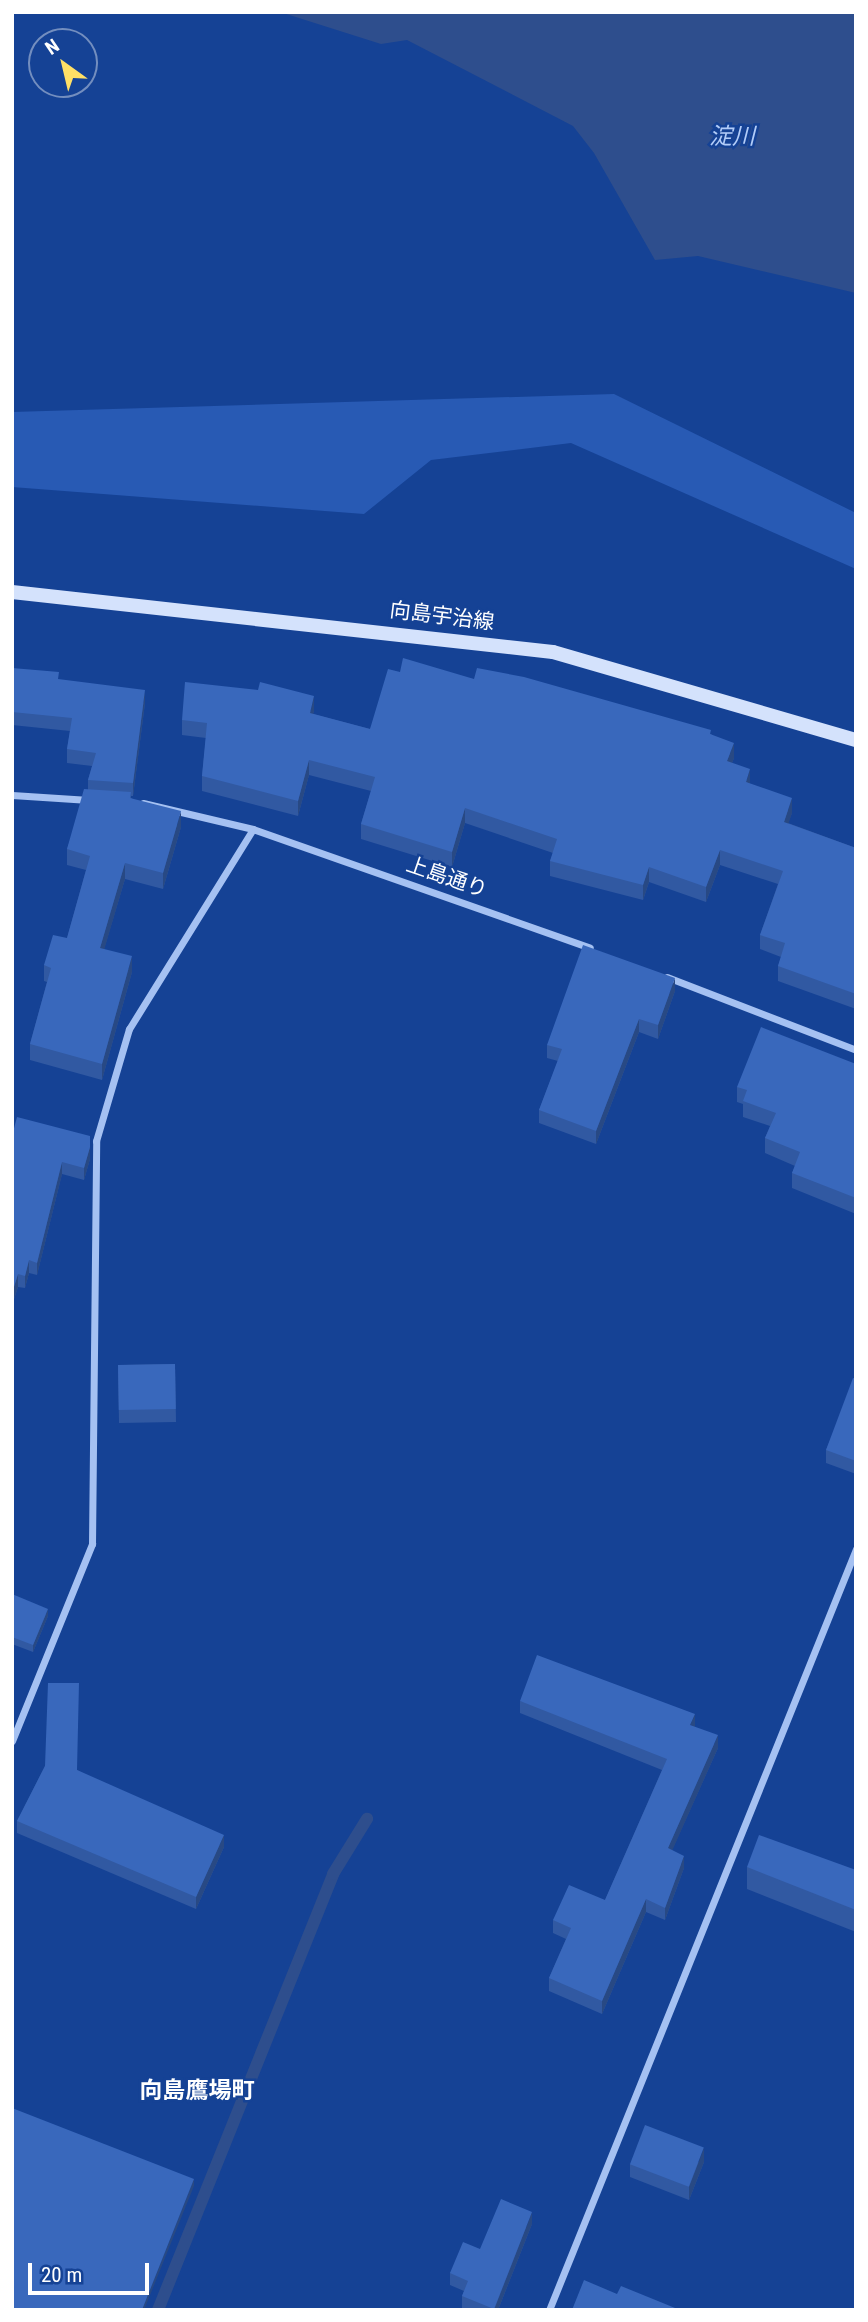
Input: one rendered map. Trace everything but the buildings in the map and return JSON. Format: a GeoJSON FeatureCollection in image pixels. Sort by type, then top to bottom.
{"type":"FeatureCollection","features":[{"type":"Feature","properties":{"kind":"main road","name":"向島宇治線"},"geometry":{"type":"LineString","coordinates":[[12,592],[553,652],[856,740]]}},
{"type":"Feature","properties":{"kind":"street"},"geometry":{"type":"LineString","coordinates":[[12,795],[94,800]]}},
{"type":"Feature","properties":{"kind":"street","name":"上島通り"},"geometry":{"type":"LineString","coordinates":[[135,803],[163,804],[253,829],[598,951]]}},
{"type":"Feature","properties":{"kind":"street"},"geometry":{"type":"LineString","coordinates":[[12,1741],[92,1544],[96,1141],[130,1029],[253,829]]}},
{"type":"Feature","properties":{"kind":"street"},"geometry":{"type":"LineString","coordinates":[[662,975],[856,1050]]}},
{"type":"Feature","properties":{"kind":"street"},"geometry":{"type":"LineString","coordinates":[[549,2310],[856,1549]]}},
{"type":"Feature","properties":{"kind":"shaded area"},"geometry":{"type":"Polygon","coordinates":[[[614,394],[856,513],[856,569],[571,443],[431,460],[364,514],[12,487],[12,412],[614,394]]]}},
{"type":"Feature","properties":{"kind":"water","name":"淀川"},"geometry":{"type":"Polygon","coordinates":[[[280,12],[856,12],[856,293],[698,256],[655,260],[594,153],[573,126],[407,40],[381,44],[280,12]]]}},
{"type":"Feature","properties":{"kind":"waterway"},"geometry":{"type":"LineString","coordinates":[[158,2310],[333,1874],[367,1819]]}},
{"type":"Feature","properties":{"kind":"district","name":"向島鷹場町"},"geometry":{"type":"Point","coordinates":[197,2091]}}]}
